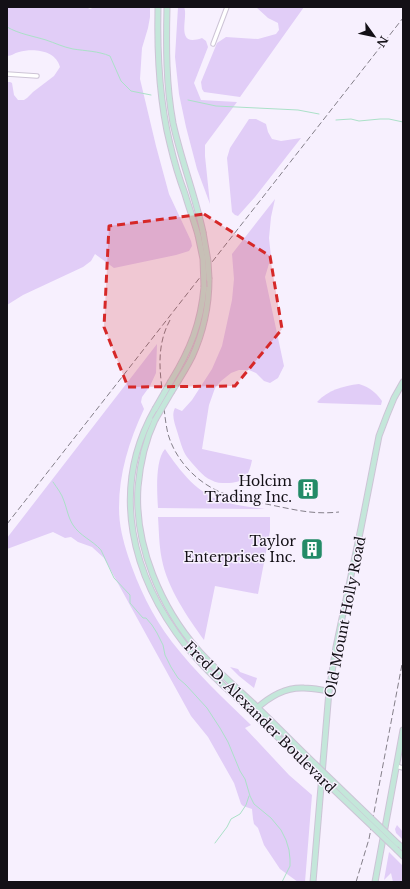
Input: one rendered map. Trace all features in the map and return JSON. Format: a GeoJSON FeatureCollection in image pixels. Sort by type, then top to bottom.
{"type":"FeatureCollection","features":[{"type":"Feature","properties":{"kind":"main road","name":"Fred D. Alexander Boulevard"},"geometry":{"type":"LineString","coordinates":[[158,7],[160,78],[166,123],[185,195],[194,222],[201,234],[204,286],[200,314],[194,337],[185,358],[154,409],[144,430],[136,456],[131,485],[131,518],[139,560],[160,608],[180,639],[203,665],[403,856]]}},
{"type":"Feature","properties":{"kind":"main road","name":"Fred D. Alexander Boulevard"},"geometry":{"type":"LineString","coordinates":[[167,7],[166,48],[173,122],[208,261],[209,279],[208,301],[199,339],[189,362],[149,434],[142,458],[138,494],[138,515],[140,533],[148,562],[160,592],[173,615],[184,632],[199,650],[403,848]]}},
{"type":"Feature","properties":{"kind":"main road","name":"Old Mount Holly Road"},"geometry":{"type":"LineString","coordinates":[[313,882],[329,691],[336,647],[362,528],[378,443],[387,415],[403,382]]}},
{"type":"Feature","properties":{"kind":"main road"},"geometry":{"type":"LineString","coordinates":[[252,712],[273,696],[292,689],[304,688],[329,691]]}},
{"type":"Feature","properties":{"kind":"main road"},"geometry":{"type":"LineString","coordinates":[[375,882],[403,730]]}},
{"type":"Feature","properties":{"kind":"street"},"geometry":{"type":"LineString","coordinates":[[213,44],[227,7]]}},
{"type":"Feature","properties":{"kind":"street"},"geometry":{"type":"LineString","coordinates":[[7,74],[30,74],[36,76]]}},
{"type":"Feature","properties":{"kind":"street"},"geometry":{"type":"LineString","coordinates":[[396,766],[403,768]]}},
{"type":"Feature","properties":{"kind":"highlighted area"},"geometry":{"type":"Polygon","coordinates":[[[204,214],[270,256],[282,329],[235,386],[128,387],[104,327],[109,226],[204,214]]]}},
{"type":"Feature","properties":{"kind":"shaded area"},"geometry":{"type":"Polygon","coordinates":[[[7,7],[86,7],[90,9],[95,7],[150,7],[148,28],[142,48],[140,79],[169,194],[191,241],[192,246],[189,251],[114,268],[95,254],[91,261],[83,267],[23,295],[7,305],[7,82],[12,83],[14,95],[18,100],[24,100],[54,76],[60,67],[58,61],[54,57],[43,52],[31,50],[17,52],[7,56],[7,7]]]}},
{"type":"Feature","properties":{"kind":"shaded area"},"geometry":{"type":"Polygon","coordinates":[[[178,7],[184,7],[184,30],[188,39],[193,40],[202,38],[206,41],[208,47],[194,83],[201,100],[237,102],[205,145],[210,204],[197,169],[179,94],[175,57],[178,7]]]}},
{"type":"Feature","properties":{"kind":"shaded area"},"geometry":{"type":"Polygon","coordinates":[[[256,7],[304,7],[240,97],[204,92],[201,82],[217,43],[226,37],[258,39],[276,34],[279,30],[278,23],[268,18],[256,7]]]}},
{"type":"Feature","properties":{"kind":"shaded area"},"geometry":{"type":"Polygon","coordinates":[[[249,119],[256,119],[266,124],[272,139],[281,141],[301,138],[255,197],[238,216],[232,212],[227,158],[230,148],[249,119]]]}},
{"type":"Feature","properties":{"kind":"shaded area"},"geometry":{"type":"Polygon","coordinates":[[[275,199],[271,217],[269,238],[271,257],[265,277],[284,366],[278,378],[270,383],[264,381],[256,373],[249,370],[239,370],[231,373],[215,388],[209,405],[202,449],[252,460],[245,478],[237,482],[222,483],[213,481],[201,473],[185,454],[174,422],[174,411],[175,408],[182,411],[192,400],[212,369],[222,346],[232,300],[234,279],[232,254],[275,199]]]}},
{"type":"Feature","properties":{"kind":"shaded area"},"geometry":{"type":"Polygon","coordinates":[[[157,344],[156,373],[150,386],[142,397],[141,402],[144,409],[129,445],[121,482],[119,514],[124,544],[141,590],[158,622],[172,642],[200,675],[251,725],[245,728],[289,775],[312,795],[305,882],[298,882],[280,869],[264,845],[258,828],[254,824],[252,809],[241,804],[234,783],[208,737],[191,716],[104,558],[92,547],[78,542],[71,537],[65,538],[53,532],[7,549],[7,538],[157,344]]]}},
{"type":"Feature","properties":{"kind":"shaded area"},"geometry":{"type":"Polygon","coordinates":[[[359,384],[367,387],[375,393],[382,401],[381,405],[317,402],[326,394],[336,389],[359,384]]]}},
{"type":"Feature","properties":{"kind":"shaded area"},"geometry":{"type":"Polygon","coordinates":[[[165,449],[183,474],[206,494],[215,499],[230,503],[265,509],[158,508],[158,469],[165,449]]]}},
{"type":"Feature","properties":{"kind":"shaded area"},"geometry":{"type":"Polygon","coordinates":[[[158,517],[270,517],[270,531],[258,594],[215,586],[204,640],[185,612],[168,581],[161,555],[158,517]]]}},
{"type":"Feature","properties":{"kind":"shaded area"},"geometry":{"type":"Polygon","coordinates":[[[230,667],[257,678],[254,688],[239,676],[230,667]]]}},
{"type":"Feature","properties":{"kind":"shaded area"},"geometry":{"type":"Polygon","coordinates":[[[397,825],[403,832],[403,840],[396,833],[395,829],[397,825]]]}},
{"type":"Feature","properties":{"kind":"shaded area"},"geometry":{"type":"Polygon","coordinates":[[[389,852],[403,866],[403,882],[393,882],[391,873],[384,880],[389,852]]]}},
{"type":"Feature","properties":{"kind":"waterway"},"geometry":{"type":"LineString","coordinates":[[7,27],[69,48],[96,52],[110,56],[121,81],[131,91],[151,95]]}},
{"type":"Feature","properties":{"kind":"waterway"},"geometry":{"type":"LineString","coordinates":[[188,100],[216,106],[298,110],[319,114]]}},
{"type":"Feature","properties":{"kind":"waterway"},"geometry":{"type":"LineString","coordinates":[[336,120],[351,119],[359,121],[389,119],[403,122]]}},
{"type":"Feature","properties":{"kind":"waterway"},"geometry":{"type":"LineString","coordinates":[[53,482],[62,496],[73,525],[79,532],[101,550],[114,578],[130,595],[130,603],[143,618],[146,618],[157,633],[163,645],[165,655],[178,678],[207,708],[220,728],[245,779],[254,804],[271,818],[281,830],[286,840],[290,859],[290,866],[282,882]]}},
{"type":"Feature","properties":{"kind":"waterway"},"geometry":{"type":"LineString","coordinates":[[215,843],[231,819],[240,814],[246,805],[249,796]]}},
{"type":"Feature","properties":{"kind":"railway"},"geometry":{"type":"LineString","coordinates":[[7,524],[403,18]]}},
{"type":"Feature","properties":{"kind":"railway"},"geometry":{"type":"LineString","coordinates":[[170,320],[163,338],[160,357],[165,419],[172,444],[177,454],[190,472],[208,486],[233,496],[302,511],[320,513],[339,512]]}},
{"type":"Feature","properties":{"kind":"railway"},"geometry":{"type":"LineString","coordinates":[[356,882],[369,839],[403,659]]}},
{"type":"Feature","properties":{"kind":"place","name":"Holcim Trading Inc."},"geometry":{"type":"Point","coordinates":[308,489]}},
{"type":"Feature","properties":{"kind":"place","name":"Taylor Enterprises Inc."},"geometry":{"type":"Point","coordinates":[312,549]}}]}
